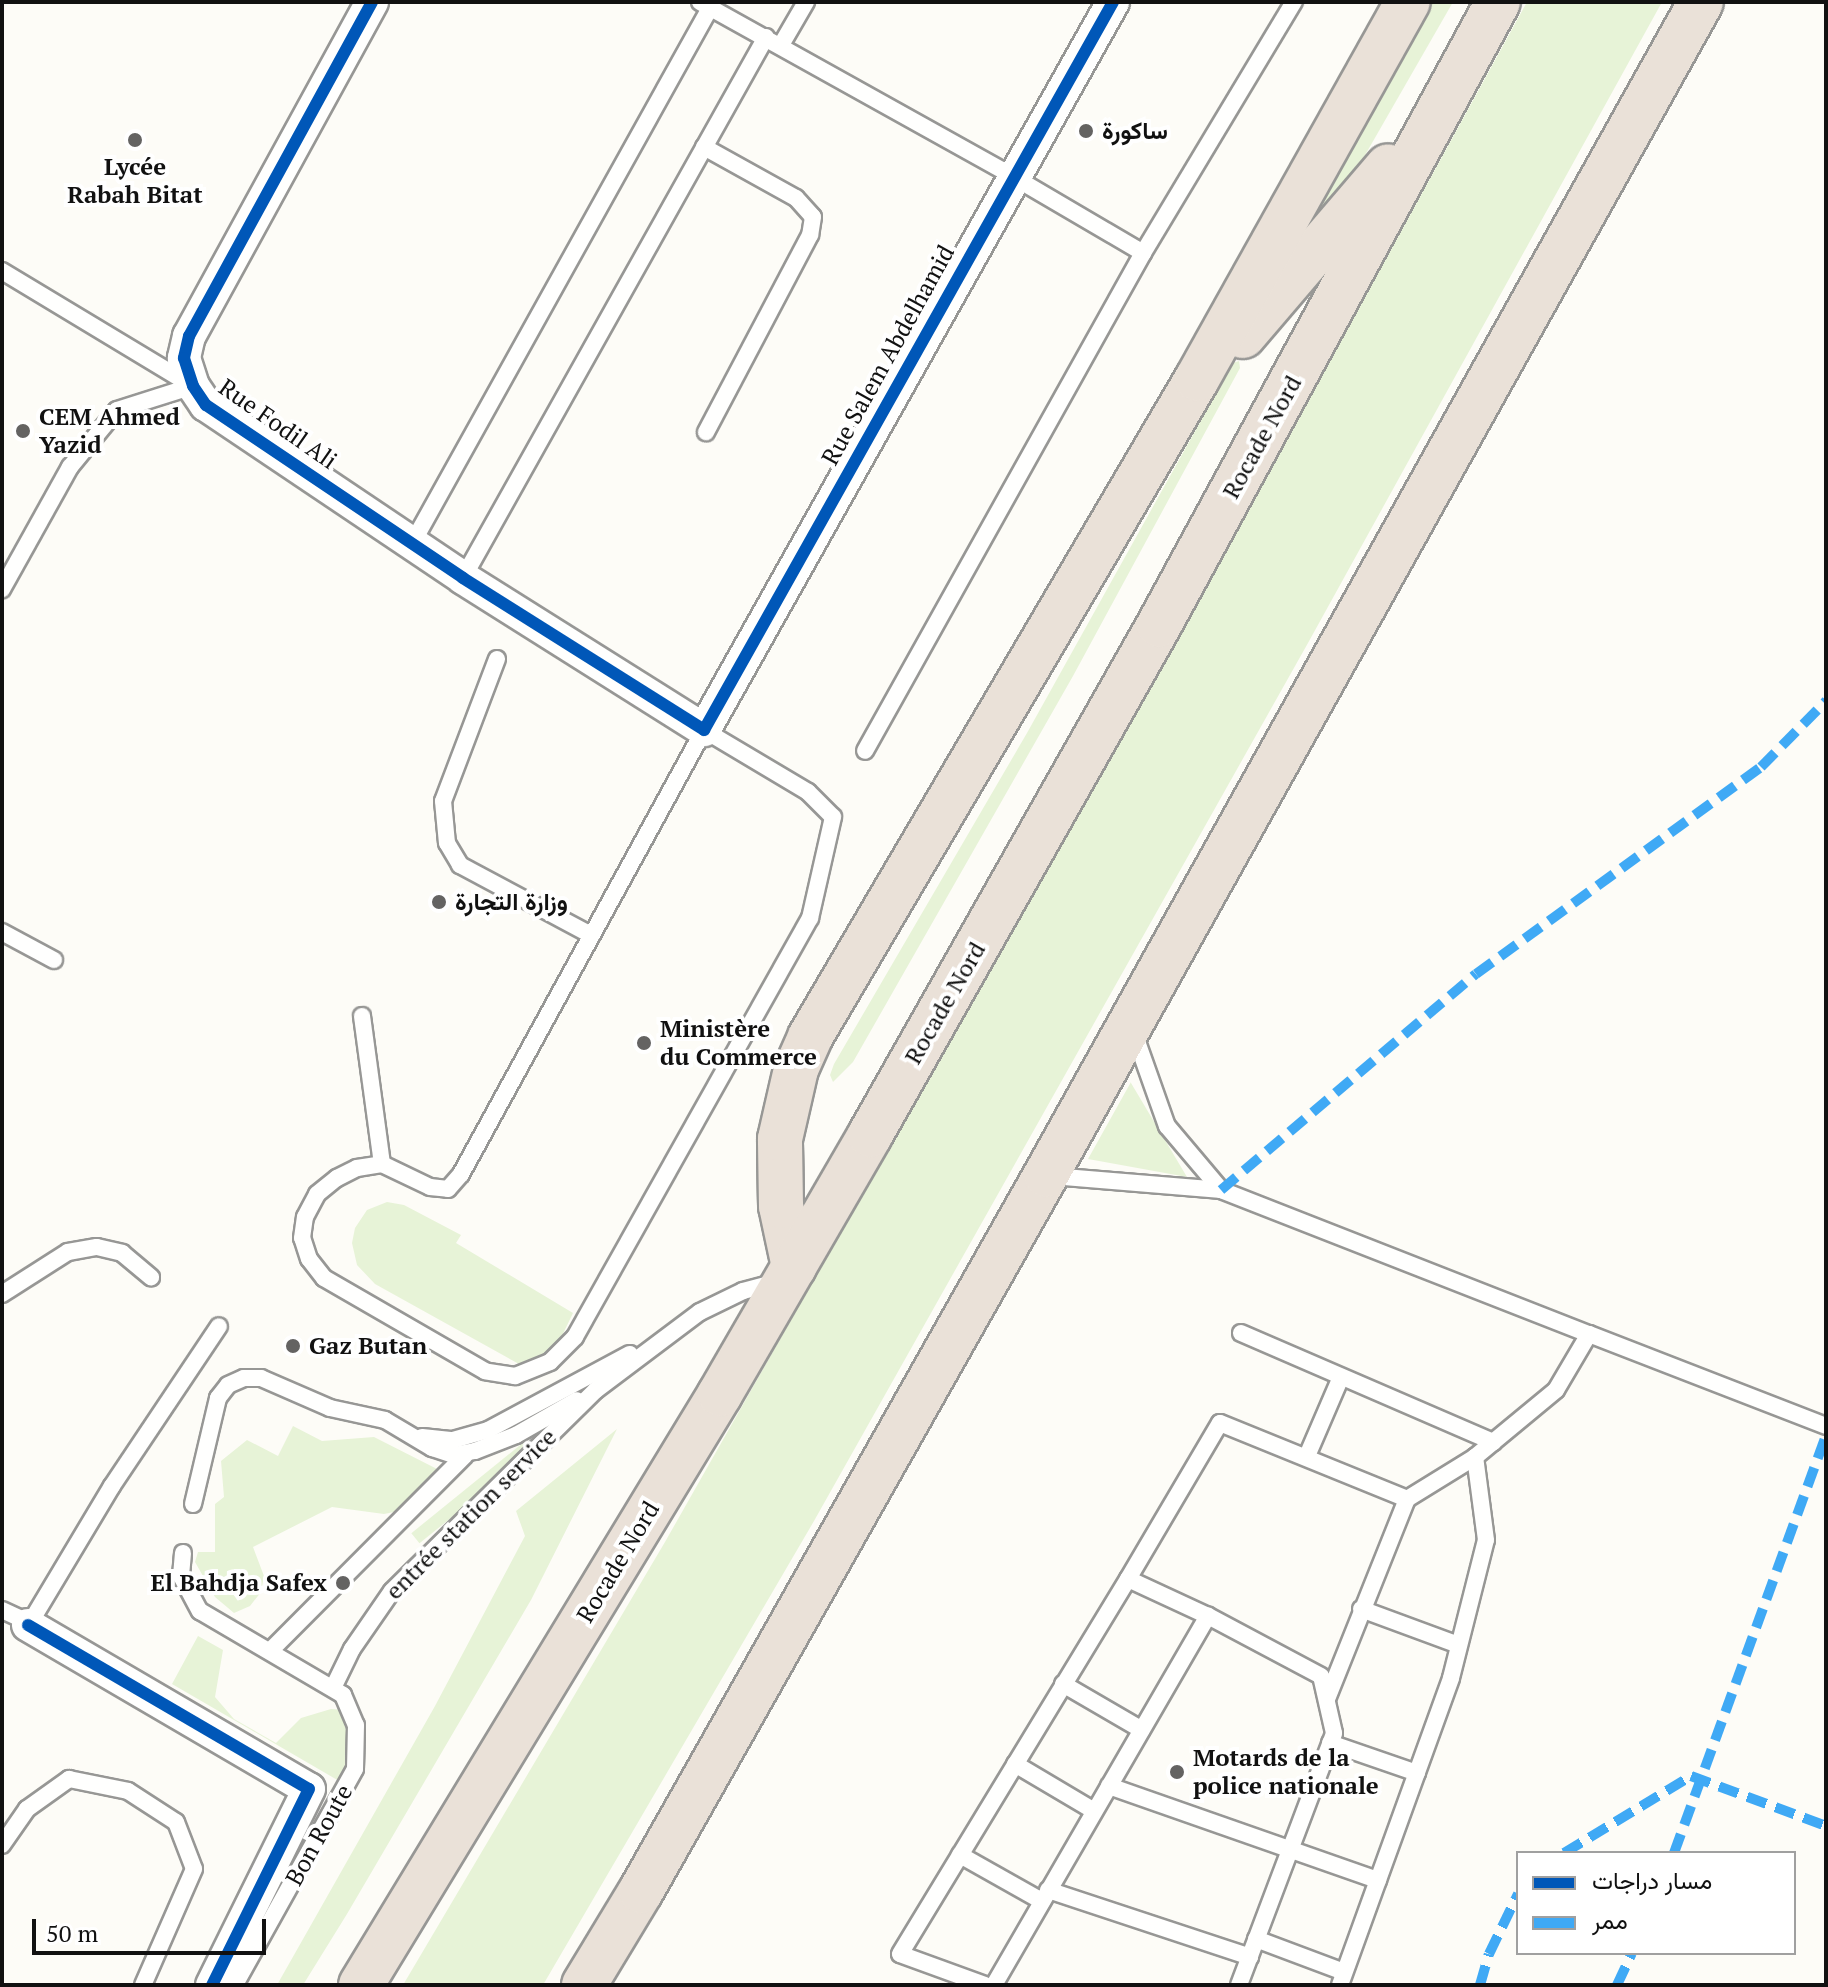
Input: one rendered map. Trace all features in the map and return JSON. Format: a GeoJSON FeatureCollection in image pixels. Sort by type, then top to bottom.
{"type":"FeatureCollection","features":[{"type":"Feature","properties":{"kind":"highway"},"geometry":{"type":"LineString","coordinates":[[790,1273],[781,1206],[780,1139],[796,1069],[810,1037],[1197,379],[1408,2]]}},
{"type":"Feature","properties":{"kind":"highway","name":"Rocade Nord"},"geometry":{"type":"LineString","coordinates":[[361,1985],[790,1273],[1159,625],[1498,2]]}},
{"type":"Feature","properties":{"kind":"highway"},"geometry":{"type":"LineString","coordinates":[[584,1985],[641,1891],[1046,1175],[1560,249],[1701,2]]}},
{"type":"Feature","properties":{"kind":"highway"},"geometry":{"type":"LineString","coordinates":[[1560,249],[1733,2]]}},
{"type":"Feature","properties":{"kind":"highway"},"geometry":{"type":"LineString","coordinates":[[1197,379],[1244,335],[1449,94]]}},
{"type":"Feature","properties":{"kind":"street","name":"Rue Fodil Ali"},"geometry":{"type":"LineString","coordinates":[[372,2],[189,336],[184,358],[193,386],[206,405],[463,578],[704,730]]}},
{"type":"Feature","properties":{"kind":"street","name":"Rue Salem Abdelhamid"},"geometry":{"type":"LineString","coordinates":[[704,730],[1012,176],[1113,2]]}},
{"type":"Feature","properties":{"kind":"street"},"geometry":{"type":"LineString","coordinates":[[15,1617],[309,1789],[212,1985]]}},
{"type":"Feature","properties":{"kind":"lane"},"geometry":{"type":"LineString","coordinates":[[781,45],[806,2]]}},
{"type":"Feature","properties":{"kind":"lane"},"geometry":{"type":"LineString","coordinates":[[865,751],[1143,253],[1294,2]]}},
{"type":"Feature","properties":{"kind":"lane"},"geometry":{"type":"LineString","coordinates":[[413,542],[705,5],[781,45],[1143,253]]}},
{"type":"Feature","properties":{"kind":"lane"},"geometry":{"type":"LineString","coordinates":[[463,578],[766,37]]}},
{"type":"Feature","properties":{"kind":"lane"},"geometry":{"type":"LineString","coordinates":[[704,147],[796,198],[813,217],[810,235],[706,432]]}},
{"type":"Feature","properties":{"kind":"lane"},"geometry":{"type":"LineString","coordinates":[[2,271],[193,386]]}},
{"type":"Feature","properties":{"kind":"lane"},"geometry":{"type":"LineString","coordinates":[[2,589],[70,467],[117,410],[193,386]]}},
{"type":"Feature","properties":{"kind":"lane"},"geometry":{"type":"LineString","coordinates":[[497,659],[443,801],[447,843],[460,865],[591,935]]}},
{"type":"Feature","properties":{"kind":"lane"},"geometry":{"type":"LineString","coordinates":[[704,730],[808,792],[833,817],[830,845],[810,918],[575,1337],[550,1362],[515,1376],[485,1371],[324,1278],[309,1259],[302,1238],[305,1217],[317,1194],[337,1178],[357,1168],[382,1164],[430,1187],[448,1189],[461,1174],[591,935],[704,730]]}},
{"type":"Feature","properties":{"kind":"lane"},"geometry":{"type":"LineString","coordinates":[[2,932],[54,960]]}},
{"type":"Feature","properties":{"kind":"lane"},"geometry":{"type":"LineString","coordinates":[[362,1016],[382,1164]]}},
{"type":"Feature","properties":{"kind":"lane"},"geometry":{"type":"LineString","coordinates":[[1130,1022],[1167,1126],[1221,1190]]}},
{"type":"Feature","properties":{"kind":"lane"},"geometry":{"type":"LineString","coordinates":[[1046,1175],[1221,1190],[1826,1426]]}},
{"type":"Feature","properties":{"kind":"lane"},"geometry":{"type":"LineString","coordinates":[[2,1294],[68,1252],[97,1247],[122,1253],[151,1277]]}},
{"type":"Feature","properties":{"kind":"lane","name":"entrée station service"},"geometry":{"type":"LineString","coordinates":[[333,1688],[352,1649],[392,1591],[596,1390],[677,1329],[722,1300],[790,1273]]}},
{"type":"Feature","properties":{"kind":"lane"},"geometry":{"type":"LineString","coordinates":[[15,1617],[112,1486],[219,1326]]}},
{"type":"Feature","properties":{"kind":"lane"},"geometry":{"type":"LineString","coordinates":[[403,1430],[436,1440],[471,1437],[677,1329]]}},
{"type":"Feature","properties":{"kind":"lane"},"geometry":{"type":"LineString","coordinates":[[1241,1333],[1493,1442]]}},
{"type":"Feature","properties":{"kind":"lane"},"geometry":{"type":"LineString","coordinates":[[1327,1699],[1407,1499],[1475,1457],[1556,1390],[1589,1334]]}},
{"type":"Feature","properties":{"kind":"lane"},"geometry":{"type":"LineString","coordinates":[[1307,1456],[1341,1377]]}},
{"type":"Feature","properties":{"kind":"lane","name":"entrée station service"},"geometry":{"type":"LineString","coordinates":[[193,1504],[218,1398],[236,1381],[261,1378],[330,1408],[385,1420],[442,1453],[465,1455],[516,1435],[596,1390]]}},
{"type":"Feature","properties":{"kind":"lane"},"geometry":{"type":"LineString","coordinates":[[985,1985],[900,1954],[1220,1423],[1407,1499]]}},
{"type":"Feature","properties":{"kind":"lane"},"geometry":{"type":"LineString","coordinates":[[270,1651],[465,1455]]}},
{"type":"Feature","properties":{"kind":"lane"},"geometry":{"type":"LineString","coordinates":[[1256,1939],[1342,1979],[1417,1773],[1459,1645],[1486,1540],[1475,1457]]}},
{"type":"Feature","properties":{"kind":"lane"},"geometry":{"type":"LineString","coordinates":[[183,1553],[181,1576],[200,1611],[333,1688]]}},
{"type":"Feature","properties":{"kind":"lane"},"geometry":{"type":"LineString","coordinates":[[1128,1579],[1208,1616],[1321,1676],[1334,1733],[1239,1985]]}},
{"type":"Feature","properties":{"kind":"lane"},"geometry":{"type":"LineString","coordinates":[[1361,1609],[1459,1645]]}},
{"type":"Feature","properties":{"kind":"lane"},"geometry":{"type":"LineString","coordinates":[[994,1985],[1208,1616]]}},
{"type":"Feature","properties":{"kind":"lane"},"geometry":{"type":"LineString","coordinates":[[1063,1684],[1142,1730]]}},
{"type":"Feature","properties":{"kind":"lane","name":"Bon Route"},"geometry":{"type":"LineString","coordinates":[[235,1985],[355,1769],[354,1714],[343,1695],[333,1688]]}},
{"type":"Feature","properties":{"kind":"lane"},"geometry":{"type":"LineString","coordinates":[[1330,1743],[1417,1773]]}},
{"type":"Feature","properties":{"kind":"lane"},"geometry":{"type":"LineString","coordinates":[[1015,1764],[1094,1811]]}},
{"type":"Feature","properties":{"kind":"lane"},"geometry":{"type":"LineString","coordinates":[[2,1845],[27,1809],[69,1779],[128,1791],[176,1822],[194,1869],[143,1985]]}},
{"type":"Feature","properties":{"kind":"lane"},"geometry":{"type":"LineString","coordinates":[[1109,1786],[1378,1880]]}},
{"type":"Feature","properties":{"kind":"lane"},"geometry":{"type":"LineString","coordinates":[[960,1855],[1045,1895],[1250,1957]]}},
{"type":"Feature","properties":{"kind":"green space"},"geometry":{"type":"Polygon","coordinates":[[[1423,2],[1453,2],[1318,237],[1291,236],[1423,2]]]}},
{"type":"Feature","properties":{"kind":"green space"},"geometry":{"type":"Polygon","coordinates":[[[1527,2],[1662,2],[1308,643],[814,1521],[543,1985],[403,1985],[665,1542],[1185,625],[1527,2]]]}},
{"type":"Feature","properties":{"kind":"green space"},"geometry":{"type":"Polygon","coordinates":[[[1239,361],[1240,368],[1073,676],[853,1062],[833,1082],[830,1075],[834,1064],[1027,733],[1233,363],[1239,361]]]}},
{"type":"Feature","properties":{"kind":"green space"},"geometry":{"type":"Polygon","coordinates":[[[1131,1083],[1187,1177],[1088,1159],[1131,1083]]]}},
{"type":"Feature","properties":{"kind":"green space"},"geometry":{"type":"Polygon","coordinates":[[[387,1202],[404,1205],[461,1235],[456,1243],[573,1313],[559,1342],[531,1363],[519,1364],[375,1284],[357,1265],[352,1243],[355,1228],[367,1210],[387,1202]]]}},
{"type":"Feature","properties":{"kind":"green space"},"geometry":{"type":"Polygon","coordinates":[[[293,1426],[322,1441],[374,1437],[441,1471],[409,1509],[384,1514],[332,1507],[253,1547],[264,1576],[261,1592],[250,1606],[234,1613],[215,1597],[195,1562],[198,1552],[215,1552],[215,1504],[224,1497],[221,1461],[247,1440],[278,1456],[293,1426]]]}},
{"type":"Feature","properties":{"kind":"green space"},"geometry":{"type":"Polygon","coordinates":[[[617,1429],[531,1600],[347,1914],[303,1985],[277,1985],[435,1706],[525,1536],[516,1511],[617,1429]]]}},
{"type":"Feature","properties":{"kind":"green space"},"geometry":{"type":"Polygon","coordinates":[[[524,1442],[532,1452],[419,1543],[411,1533],[524,1442]]]}},
{"type":"Feature","properties":{"kind":"green space"},"geometry":{"type":"Polygon","coordinates":[[[198,1636],[223,1650],[215,1697],[234,1719],[276,1743],[301,1718],[331,1709],[346,1710],[358,1739],[346,1785],[172,1684],[198,1636]]]}},
{"type":"Feature","properties":{"kind":"marked path"},"geometry":{"type":"LineString","coordinates":[[1221,1190],[1476,974],[1761,767],[1826,701]]}},
{"type":"Feature","properties":{"kind":"marked path"},"geometry":{"type":"LineString","coordinates":[[1675,1851],[1826,1435]]}},
{"type":"Feature","properties":{"kind":"marked path"},"geometry":{"type":"LineString","coordinates":[[1567,1851],[1691,1776],[1826,1826]]}},
{"type":"Feature","properties":{"kind":"marked path"},"geometry":{"type":"LineString","coordinates":[[1480,1985],[1489,1954],[1516,1898]]}},
{"type":"Feature","properties":{"kind":"marked path"},"geometry":{"type":"LineString","coordinates":[[1617,1985],[1631,1955]]}},
{"type":"Feature","properties":{"kind":"cycle path"},"geometry":{"type":"LineString","coordinates":[[372,2],[189,336],[184,358],[193,386],[206,405],[463,578],[704,730],[1113,2]]}},
{"type":"Feature","properties":{"kind":"cycle path"},"geometry":{"type":"LineString","coordinates":[[28,1625],[309,1789],[212,1985]]}},
{"type":"Feature","properties":{"kind":"place","name":"ساكورة"},"geometry":{"type":"Point","coordinates":[1086,131]}},
{"type":"Feature","properties":{"kind":"place","name":"Lycée Rabah Bitat"},"geometry":{"type":"Point","coordinates":[135,140]}},
{"type":"Feature","properties":{"kind":"place","name":"CEM Ahmed Yazid"},"geometry":{"type":"Point","coordinates":[23,431]}},
{"type":"Feature","properties":{"kind":"place","name":"وزارة التجارة"},"geometry":{"type":"Point","coordinates":[439,902]}},
{"type":"Feature","properties":{"kind":"place","name":"Ministère du Commerce"},"geometry":{"type":"Point","coordinates":[644,1043]}},
{"type":"Feature","properties":{"kind":"place","name":"Gaz Butan"},"geometry":{"type":"Point","coordinates":[293,1346]}},
{"type":"Feature","properties":{"kind":"place","name":"El Bahdja Safex"},"geometry":{"type":"Point","coordinates":[343,1583]}},
{"type":"Feature","properties":{"kind":"place","name":"Motards de la police nationale"},"geometry":{"type":"Point","coordinates":[1177,1772]}}]}
